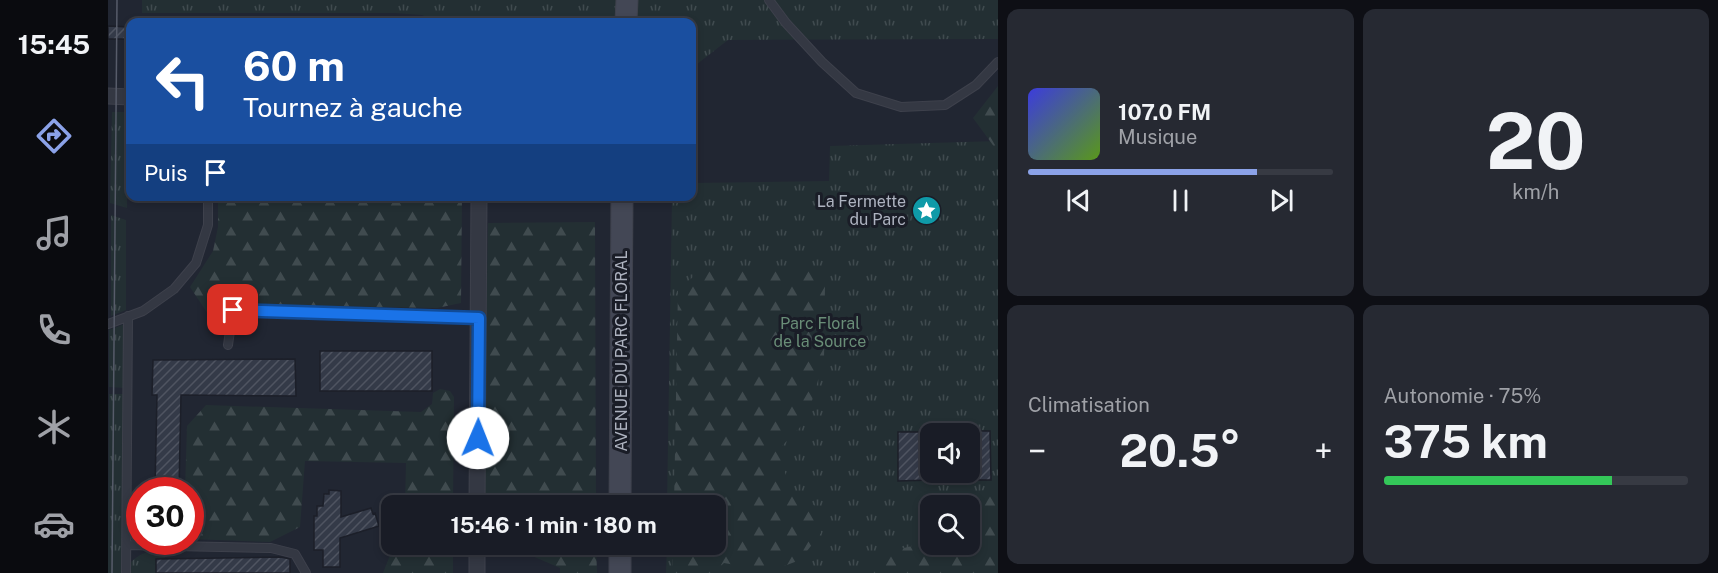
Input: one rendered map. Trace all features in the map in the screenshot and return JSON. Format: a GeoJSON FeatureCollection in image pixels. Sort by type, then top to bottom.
{"type":"FeatureCollection","features":[{"type":"Feature","properties":{"kind":"main road"},"geometry":{"type":"LineString","coordinates":[[626,18],[627,0]]}},
{"type":"Feature","properties":{"kind":"main road","name":"AVENUE DU PARC FLORAL"},"geometry":{"type":"LineString","coordinates":[[620,495],[622,201]]}},
{"type":"Feature","properties":{"kind":"main road"},"geometry":{"type":"LineString","coordinates":[[620,555],[620,573]]}},
{"type":"Feature","properties":{"kind":"street"},"geometry":{"type":"LineString","coordinates":[[108,96],[126,97]]}},
{"type":"Feature","properties":{"kind":"street"},"geometry":{"type":"LineString","coordinates":[[477,495],[479,201]]}},
{"type":"Feature","properties":{"kind":"street"},"geometry":{"type":"LineString","coordinates":[[477,555],[477,573]]}},
{"type":"Feature","properties":{"kind":"lane"},"geometry":{"type":"LineString","coordinates":[[769,0],[786,23],[856,93],[901,107],[945,105],[976,85],[998,62]]}},
{"type":"Feature","properties":{"kind":"lane"},"geometry":{"type":"LineString","coordinates":[[108,324],[142,311],[174,289],[196,262],[207,225],[208,201]]}},
{"type":"Feature","properties":{"kind":"lane"},"geometry":{"type":"LineString","coordinates":[[228,345],[233,310],[479,318]]}},
{"type":"Feature","properties":{"kind":"lane"},"geometry":{"type":"LineString","coordinates":[[127,477],[128,316]]}},
{"type":"Feature","properties":{"kind":"lane"},"geometry":{"type":"LineString","coordinates":[[204,547],[271,548],[295,554],[306,573]]}},
{"type":"Feature","properties":{"kind":"lane"},"geometry":{"type":"LineString","coordinates":[[126,573],[127,555]]}},
{"type":"Feature","properties":{"kind":"green space"},"geometry":{"type":"Polygon","coordinates":[[[142,0],[998,0],[998,39],[728,40],[696,65],[696,18],[428,18],[422,15],[395,13],[142,13],[142,0]]]}},
{"type":"Feature","properties":{"kind":"green space"},"geometry":{"type":"Polygon","coordinates":[[[998,86],[998,152],[973,118],[998,86]]]}},
{"type":"Feature","properties":{"kind":"green space"},"geometry":{"type":"Polygon","coordinates":[[[112,112],[126,112],[127,208],[110,203],[112,112]]]}},
{"type":"Feature","properties":{"kind":"green space","name":"Parc Floral de la Source"},"geometry":{"type":"Polygon","coordinates":[[[998,141],[998,573],[666,573],[667,555],[726,555],[726,495],[667,495],[672,201],[696,201],[696,183],[829,181],[830,146],[998,141]]]}},
{"type":"Feature","properties":{"kind":"green space"},"geometry":{"type":"Polygon","coordinates":[[[218,201],[462,201],[461,303],[437,308],[220,304],[212,320],[190,287],[213,251],[218,227],[218,201]]]}},
{"type":"Feature","properties":{"kind":"green space"},"geometry":{"type":"Polygon","coordinates":[[[111,215],[126,220],[126,310],[111,316],[111,215]]]}},
{"type":"Feature","properties":{"kind":"green space"},"geometry":{"type":"Polygon","coordinates":[[[595,222],[596,495],[483,495],[488,223],[595,222]]]}},
{"type":"Feature","properties":{"kind":"green space"},"geometry":{"type":"Polygon","coordinates":[[[729,266],[797,267],[817,271],[825,285],[824,360],[806,421],[779,449],[782,465],[799,509],[814,505],[820,517],[821,533],[800,560],[771,571],[724,563],[713,573],[673,573],[673,555],[726,555],[726,495],[674,495],[678,289],[702,270],[729,266]]]}},
{"type":"Feature","properties":{"kind":"green space"},"geometry":{"type":"Polygon","coordinates":[[[125,324],[125,388],[109,387],[109,330],[125,324]]]}},
{"type":"Feature","properties":{"kind":"green space"},"geometry":{"type":"Polygon","coordinates":[[[440,389],[450,391],[454,397],[453,495],[405,495],[406,463],[305,461],[300,527],[270,542],[204,539],[204,477],[185,477],[187,426],[206,405],[421,412],[432,404],[433,393],[440,389]]]}},
{"type":"Feature","properties":{"kind":"green space"},"geometry":{"type":"Polygon","coordinates":[[[109,394],[125,394],[123,573],[108,573],[109,394]]]}},
{"type":"Feature","properties":{"kind":"green space"},"geometry":{"type":"Polygon","coordinates":[[[998,488],[998,573],[862,573],[866,555],[916,545],[913,521],[920,509],[920,555],[980,555],[980,495],[955,495],[998,488]]]}},
{"type":"Feature","properties":{"kind":"green space"},"geometry":{"type":"Polygon","coordinates":[[[165,555],[165,558],[156,559],[156,573],[131,573],[131,562],[139,556],[165,555]]]}},
{"type":"Feature","properties":{"kind":"green space"},"geometry":{"type":"Polygon","coordinates":[[[390,555],[453,555],[453,573],[383,573],[390,555]]]}},
{"type":"Feature","properties":{"kind":"green space"},"geometry":{"type":"Polygon","coordinates":[[[530,555],[596,555],[597,573],[560,573],[560,568],[530,555]]]}},
{"type":"Feature","properties":{"kind":"building"},"geometry":{"type":"Polygon","coordinates":[[[108,26],[126,27],[126,39],[108,39],[108,26]]]}},
{"type":"Feature","properties":{"kind":"building"},"geometry":{"type":"Polygon","coordinates":[[[320,351],[432,351],[432,391],[320,391],[320,351]]]}},
{"type":"Feature","properties":{"kind":"building"},"geometry":{"type":"Polygon","coordinates":[[[295,359],[296,396],[181,395],[179,477],[155,477],[157,395],[152,395],[153,360],[295,359]]]}},
{"type":"Feature","properties":{"kind":"building"},"geometry":{"type":"Polygon","coordinates":[[[980,431],[990,431],[991,480],[980,480],[980,431]]]}},
{"type":"Feature","properties":{"kind":"building"},"geometry":{"type":"Polygon","coordinates":[[[898,432],[920,432],[920,480],[898,481],[898,432]]]}},
{"type":"Feature","properties":{"kind":"building"},"geometry":{"type":"Polygon","coordinates":[[[329,490],[341,491],[341,517],[371,508],[379,526],[340,538],[340,567],[323,567],[323,550],[314,550],[314,516],[317,516],[317,506],[323,506],[324,494],[329,494],[329,490]]]}},
{"type":"Feature","properties":{"kind":"building"},"geometry":{"type":"Polygon","coordinates":[[[281,557],[290,559],[290,573],[156,573],[156,559],[281,557]]]}},
{"type":"Feature","properties":{"kind":"tram line"},"geometry":{"type":"LineString","coordinates":[[112,573],[117,0]]}},
{"type":"Feature","properties":{"kind":"place","name":"La Fermette du Parc"},"geometry":{"type":"Point","coordinates":[927,210]}},
{"type":"Feature","properties":{"kind":"route"},"geometry":{"type":"LineString","coordinates":[[233,310],[479,318],[478,438]]}}]}
